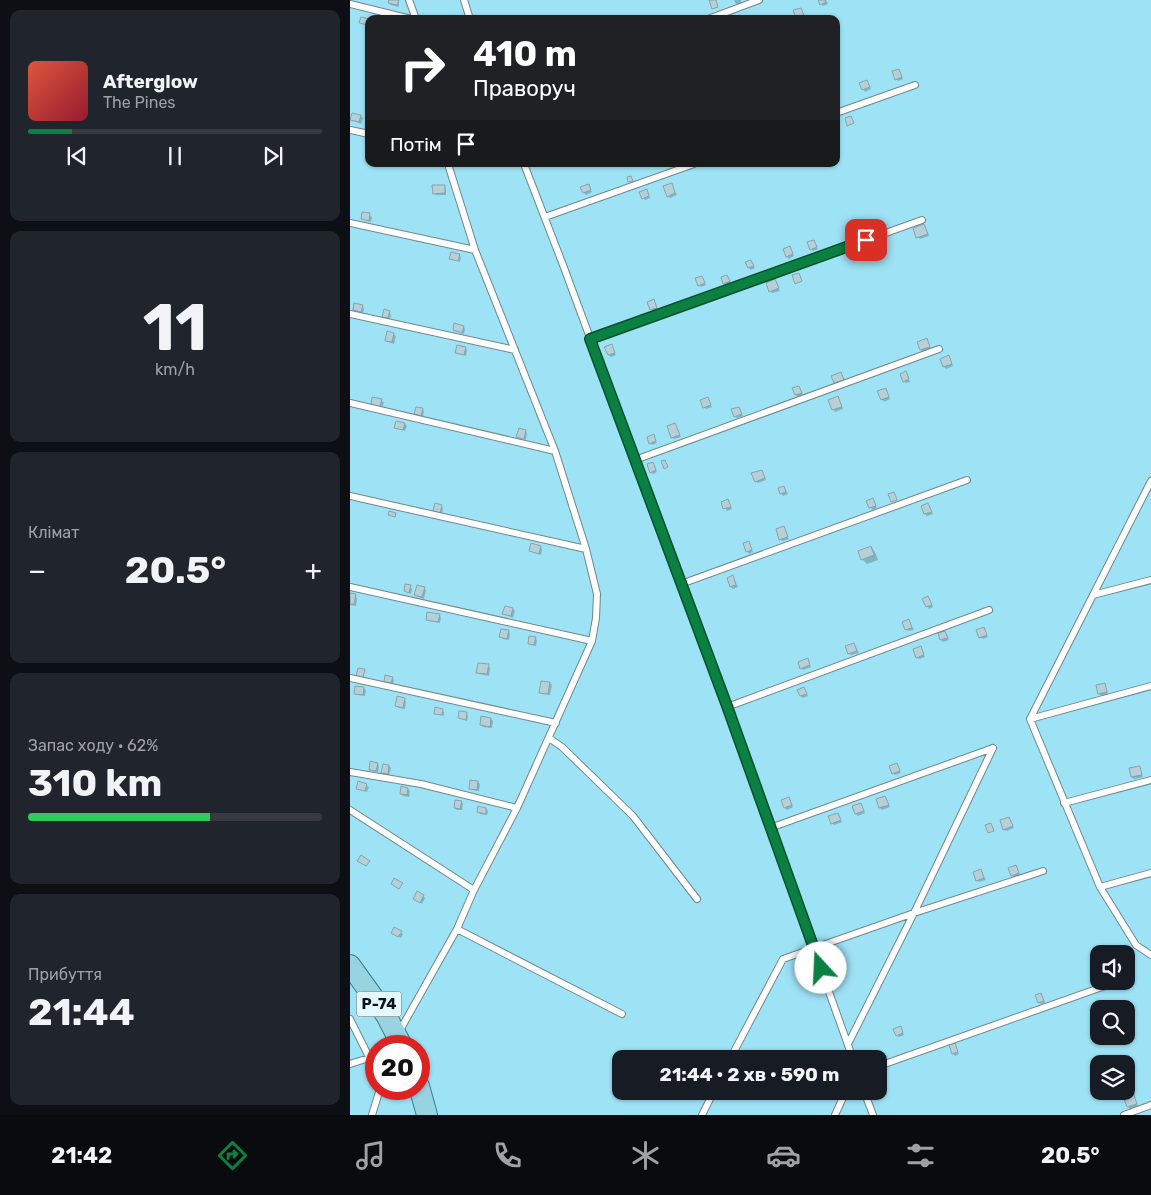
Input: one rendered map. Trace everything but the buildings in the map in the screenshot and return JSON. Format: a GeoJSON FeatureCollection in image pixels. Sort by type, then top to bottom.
{"type":"FeatureCollection","features":[{"type":"Feature","properties":{"kind":"main road","name":"Р-74"},"geometry":{"type":"LineString","coordinates":[[350,965],[386,1015],[397,1035]]}},
{"type":"Feature","properties":{"kind":"main road"},"geometry":{"type":"LineString","coordinates":[[423,1100],[427,1115]]}},
{"type":"Feature","properties":{"kind":"lane"},"geometry":{"type":"LineString","coordinates":[[409,0],[415,15]]}},
{"type":"Feature","properties":{"kind":"lane"},"geometry":{"type":"LineString","coordinates":[[464,0],[469,15]]}},
{"type":"Feature","properties":{"kind":"lane"},"geometry":{"type":"LineString","coordinates":[[719,15],[758,0]]}},
{"type":"Feature","properties":{"kind":"lane"},"geometry":{"type":"LineString","coordinates":[[350,4],[395,15]]}},
{"type":"Feature","properties":{"kind":"lane"},"geometry":{"type":"LineString","coordinates":[[840,112],[915,84]]}},
{"type":"Feature","properties":{"kind":"lane"},"geometry":{"type":"LineString","coordinates":[[350,130],[365,133]]}},
{"type":"Feature","properties":{"kind":"lane"},"geometry":{"type":"LineString","coordinates":[[403,1035],[474,890],[517,808],[556,724],[592,641],[596,618],[597,594],[586,549],[555,451],[475,250],[449,167]]}},
{"type":"Feature","properties":{"kind":"lane"},"geometry":{"type":"LineString","coordinates":[[525,167],[727,706],[850,1050]]}},
{"type":"Feature","properties":{"kind":"lane"},"geometry":{"type":"LineString","coordinates":[[545,217],[686,167]]}},
{"type":"Feature","properties":{"kind":"lane"},"geometry":{"type":"LineString","coordinates":[[590,339],[922,220]]}},
{"type":"Feature","properties":{"kind":"lane"},"geometry":{"type":"LineString","coordinates":[[350,223],[475,250]]}},
{"type":"Feature","properties":{"kind":"lane"},"geometry":{"type":"LineString","coordinates":[[350,314],[515,350]]}},
{"type":"Feature","properties":{"kind":"lane"},"geometry":{"type":"LineString","coordinates":[[635,460],[939,349]]}},
{"type":"Feature","properties":{"kind":"lane"},"geometry":{"type":"LineString","coordinates":[[350,404],[555,451]]}},
{"type":"Feature","properties":{"kind":"lane"},"geometry":{"type":"LineString","coordinates":[[681,584],[967,480]]}},
{"type":"Feature","properties":{"kind":"lane"},"geometry":{"type":"LineString","coordinates":[[1150,485],[1030,719],[1100,887],[1136,945],[1151,955]]}},
{"type":"Feature","properties":{"kind":"lane"},"geometry":{"type":"LineString","coordinates":[[350,496],[586,549]]}},
{"type":"Feature","properties":{"kind":"lane"},"geometry":{"type":"LineString","coordinates":[[1093,595],[1151,580]]}},
{"type":"Feature","properties":{"kind":"lane"},"geometry":{"type":"LineString","coordinates":[[350,587],[592,641]]}},
{"type":"Feature","properties":{"kind":"lane"},"geometry":{"type":"LineString","coordinates":[[727,706],[989,610]]}},
{"type":"Feature","properties":{"kind":"lane"},"geometry":{"type":"LineString","coordinates":[[350,678],[556,724]]}},
{"type":"Feature","properties":{"kind":"lane"},"geometry":{"type":"LineString","coordinates":[[1030,719],[1151,686]]}},
{"type":"Feature","properties":{"kind":"lane"},"geometry":{"type":"LineString","coordinates":[[549,738],[562,747],[633,816],[697,899]]}},
{"type":"Feature","properties":{"kind":"lane"},"geometry":{"type":"LineString","coordinates":[[770,828],[993,748],[914,913],[848,1044]]}},
{"type":"Feature","properties":{"kind":"lane"},"geometry":{"type":"LineString","coordinates":[[350,772],[421,784],[517,808]]}},
{"type":"Feature","properties":{"kind":"lane"},"geometry":{"type":"LineString","coordinates":[[1064,803],[1151,780]]}},
{"type":"Feature","properties":{"kind":"lane"},"geometry":{"type":"LineString","coordinates":[[350,810],[474,890]]}},
{"type":"Feature","properties":{"kind":"lane"},"geometry":{"type":"LineString","coordinates":[[735,1050],[783,959],[1042,871]]}},
{"type":"Feature","properties":{"kind":"lane"},"geometry":{"type":"LineString","coordinates":[[1100,887],[1151,873]]}},
{"type":"Feature","properties":{"kind":"lane"},"geometry":{"type":"LineString","coordinates":[[456,929],[622,1014]]}},
{"type":"Feature","properties":{"kind":"lane"},"geometry":{"type":"LineString","coordinates":[[887,1063],[1094,990]]}},
{"type":"Feature","properties":{"kind":"lane"},"geometry":{"type":"LineString","coordinates":[[350,1019],[365,1049]]}},
{"type":"Feature","properties":{"kind":"lane"},"geometry":{"type":"LineString","coordinates":[[350,1064],[365,1059]]}},
{"type":"Feature","properties":{"kind":"lane"},"geometry":{"type":"LineString","coordinates":[[372,1115],[377,1100]]}},
{"type":"Feature","properties":{"kind":"lane"},"geometry":{"type":"LineString","coordinates":[[702,1115],[710,1100]]}},
{"type":"Feature","properties":{"kind":"lane"},"geometry":{"type":"LineString","coordinates":[[836,1114],[842,1100]]}},
{"type":"Feature","properties":{"kind":"lane"},"geometry":{"type":"LineString","coordinates":[[867,1100],[873,1115]]}},
{"type":"Feature","properties":{"kind":"lane"},"geometry":{"type":"LineString","coordinates":[[1124,1115],[1151,1105]]}},
{"type":"Feature","properties":{"kind":"shaded area"},"geometry":{"type":"Polygon","coordinates":[[[350,0],[1151,0],[1151,1115],[350,1115],[350,0]]]}},
{"type":"Feature","properties":{"kind":"route"},"geometry":{"type":"LineString","coordinates":[[821,968],[727,706],[590,339],[866,240]]}}]}
